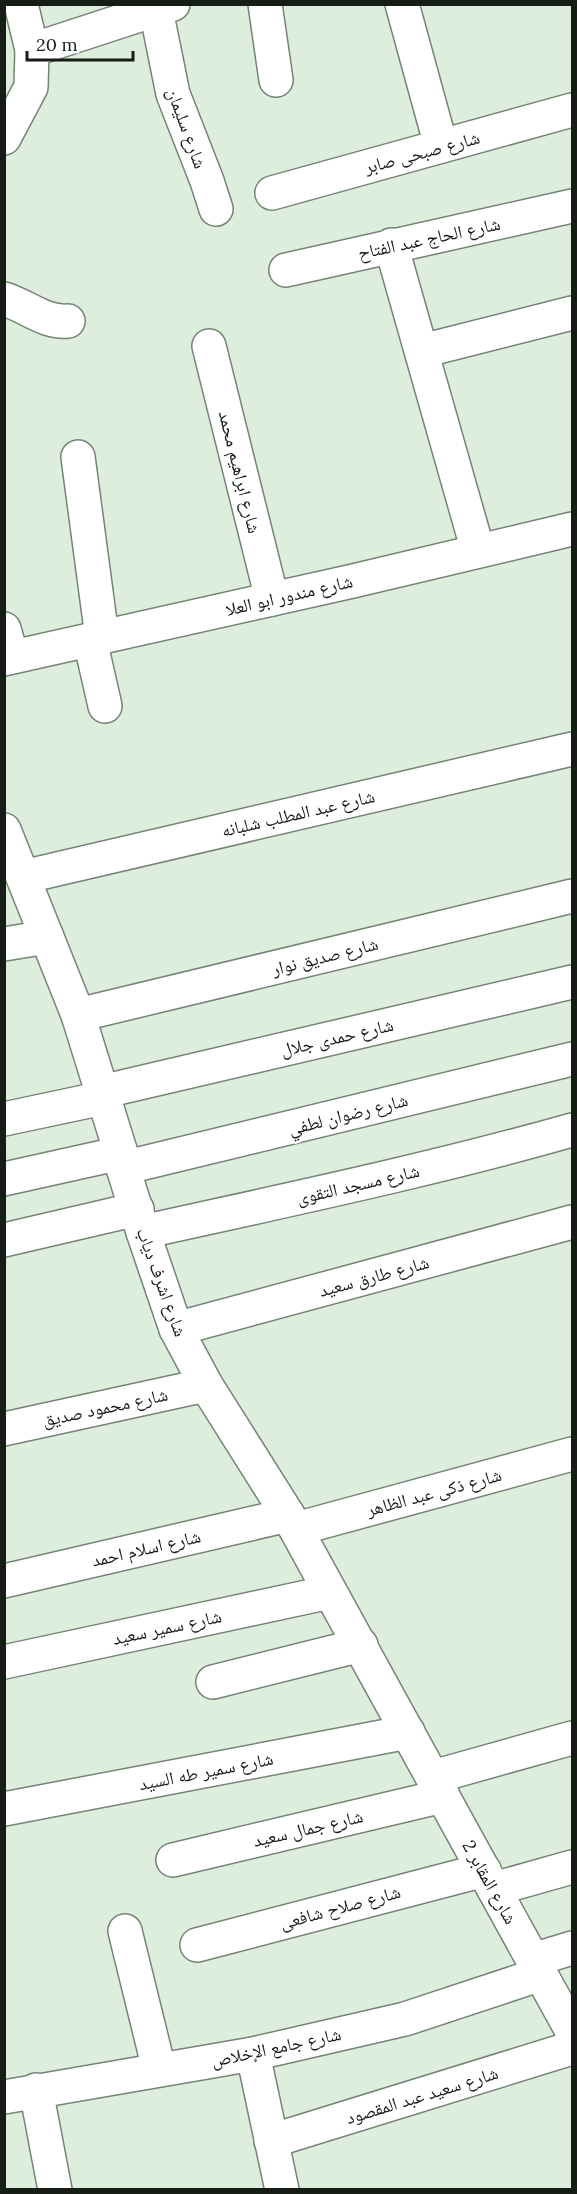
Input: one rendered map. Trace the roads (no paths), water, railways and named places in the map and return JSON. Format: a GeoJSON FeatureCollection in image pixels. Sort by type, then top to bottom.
{"type":"FeatureCollection","features":[{"type":"Feature","properties":{"kind":"street"},"geometry":{"type":"LineString","coordinates":[[4,138],[32,50],[21,4]]}},
{"type":"Feature","properties":{"kind":"street"},"geometry":{"type":"LineString","coordinates":[[265,4],[276,80]]}},
{"type":"Feature","properties":{"kind":"street"},"geometry":{"type":"LineString","coordinates":[[402,4],[441,146]]}},
{"type":"Feature","properties":{"kind":"street"},"geometry":{"type":"LineString","coordinates":[[32,50],[165,7]]}},
{"type":"Feature","properties":{"kind":"street","name":"شارع سليمان"},"geometry":{"type":"LineString","coordinates":[[165,7],[173,94],[216,209]]}},
{"type":"Feature","properties":{"kind":"street","name":"شارع صبحى صابر"},"geometry":{"type":"LineString","coordinates":[[272,193],[573,110]]}},
{"type":"Feature","properties":{"kind":"street","name":"شارع الحاج عبد الفتاح"},"geometry":{"type":"LineString","coordinates":[[286,270],[573,206]]}},
{"type":"Feature","properties":{"kind":"street"},"geometry":{"type":"LineString","coordinates":[[391,245],[478,551]]}},
{"type":"Feature","properties":{"kind":"street"},"geometry":{"type":"LineString","coordinates":[[4,299],[44,319],[57,322],[68,321]]}},
{"type":"Feature","properties":{"kind":"street"},"geometry":{"type":"LineString","coordinates":[[422,351],[573,313]]}},
{"type":"Feature","properties":{"kind":"street","name":"شارع ابراهيم محمد"},"geometry":{"type":"LineString","coordinates":[[209,346],[272,599]]}},
{"type":"Feature","properties":{"kind":"street"},"geometry":{"type":"LineString","coordinates":[[78,457],[105,706]]}},
{"type":"Feature","properties":{"kind":"street","name":"شارع مندور ابو العلا"},"geometry":{"type":"LineString","coordinates":[[7,648],[96,639],[573,529]]}},
{"type":"Feature","properties":{"kind":"street","name":"شارع عبد المطلب شلبانه"},"geometry":{"type":"LineString","coordinates":[[23,877],[573,749]]}},
{"type":"Feature","properties":{"kind":"street","name":"شارع اشرف دياب"},"geometry":{"type":"LineString","coordinates":[[4,830],[78,1015],[140,1220],[177,1329],[206,1385],[292,1522],[408,1732]]}},
{"type":"Feature","properties":{"kind":"street","name":"شارع صديق نوار"},"geometry":{"type":"LineString","coordinates":[[78,1015],[573,896]]}},
{"type":"Feature","properties":{"kind":"street"},"geometry":{"type":"LineString","coordinates":[[4,944],[47,937]]}},
{"type":"Feature","properties":{"kind":"street","name":"شارع حمدى جلال"},"geometry":{"type":"LineString","coordinates":[[4,1119],[573,982]]}},
{"type":"Feature","properties":{"kind":"street","name":"شارع رضوان لطفي"},"geometry":{"type":"LineString","coordinates":[[4,1179],[122,1160],[573,1059]]}},
{"type":"Feature","properties":{"kind":"street","name":"شارع مسجد التقوى"},"geometry":{"type":"LineString","coordinates":[[4,1240],[140,1220],[441,1165],[573,1130]]}},
{"type":"Feature","properties":{"kind":"street","name":"شارع طارق سعيد"},"geometry":{"type":"LineString","coordinates":[[177,1329],[573,1222]]}},
{"type":"Feature","properties":{"kind":"street","name":"شارع محمود صديق"},"geometry":{"type":"LineString","coordinates":[[4,1429],[206,1385]]}},
{"type":"Feature","properties":{"kind":"street","name":"شارع ذكى عبد الظاهر"},"geometry":{"type":"LineString","coordinates":[[292,1522],[573,1454]]}},
{"type":"Feature","properties":{"kind":"street","name":"شارع اسلام احمد"},"geometry":{"type":"LineString","coordinates":[[4,1581],[292,1522]]}},
{"type":"Feature","properties":{"kind":"street","name":"شارع سمير سعيد"},"geometry":{"type":"LineString","coordinates":[[4,1662],[330,1592]]}},
{"type":"Feature","properties":{"kind":"street"},"geometry":{"type":"LineString","coordinates":[[213,1682],[361,1645]]}},
{"type":"Feature","properties":{"kind":"street","name":"شارع المقابر 2"},"geometry":{"type":"LineString","coordinates":[[408,1732],[573,2031]]}},
{"type":"Feature","properties":{"kind":"street","name":"شارع سمير طه السيد"},"geometry":{"type":"LineString","coordinates":[[4,1809],[408,1732]]}},
{"type":"Feature","properties":{"kind":"street","name":"شارع جمال سعيد"},"geometry":{"type":"LineString","coordinates":[[173,1860],[438,1786],[573,1738]]}},
{"type":"Feature","properties":{"kind":"street","name":"شارع صلاح شافعى"},"geometry":{"type":"LineString","coordinates":[[197,1945],[489,1879],[573,1868]]}},
{"type":"Feature","properties":{"kind":"street"},"geometry":{"type":"LineString","coordinates":[[125,1932],[159,2069]]}},
{"type":"Feature","properties":{"kind":"street","name":"شارع جامع الإخلاص"},"geometry":{"type":"LineString","coordinates":[[4,2097],[253,2054],[415,2016],[537,1967],[573,1948]]}},
{"type":"Feature","properties":{"kind":"street","name":"شارع سعيد عبد المقصود"},"geometry":{"type":"LineString","coordinates":[[272,2141],[573,2048]]}},
{"type":"Feature","properties":{"kind":"street"},"geometry":{"type":"LineString","coordinates":[[253,2054],[282,2190]]}},
{"type":"Feature","properties":{"kind":"street"},"geometry":{"type":"LineString","coordinates":[[36,2090],[55,2190]]}}]}
